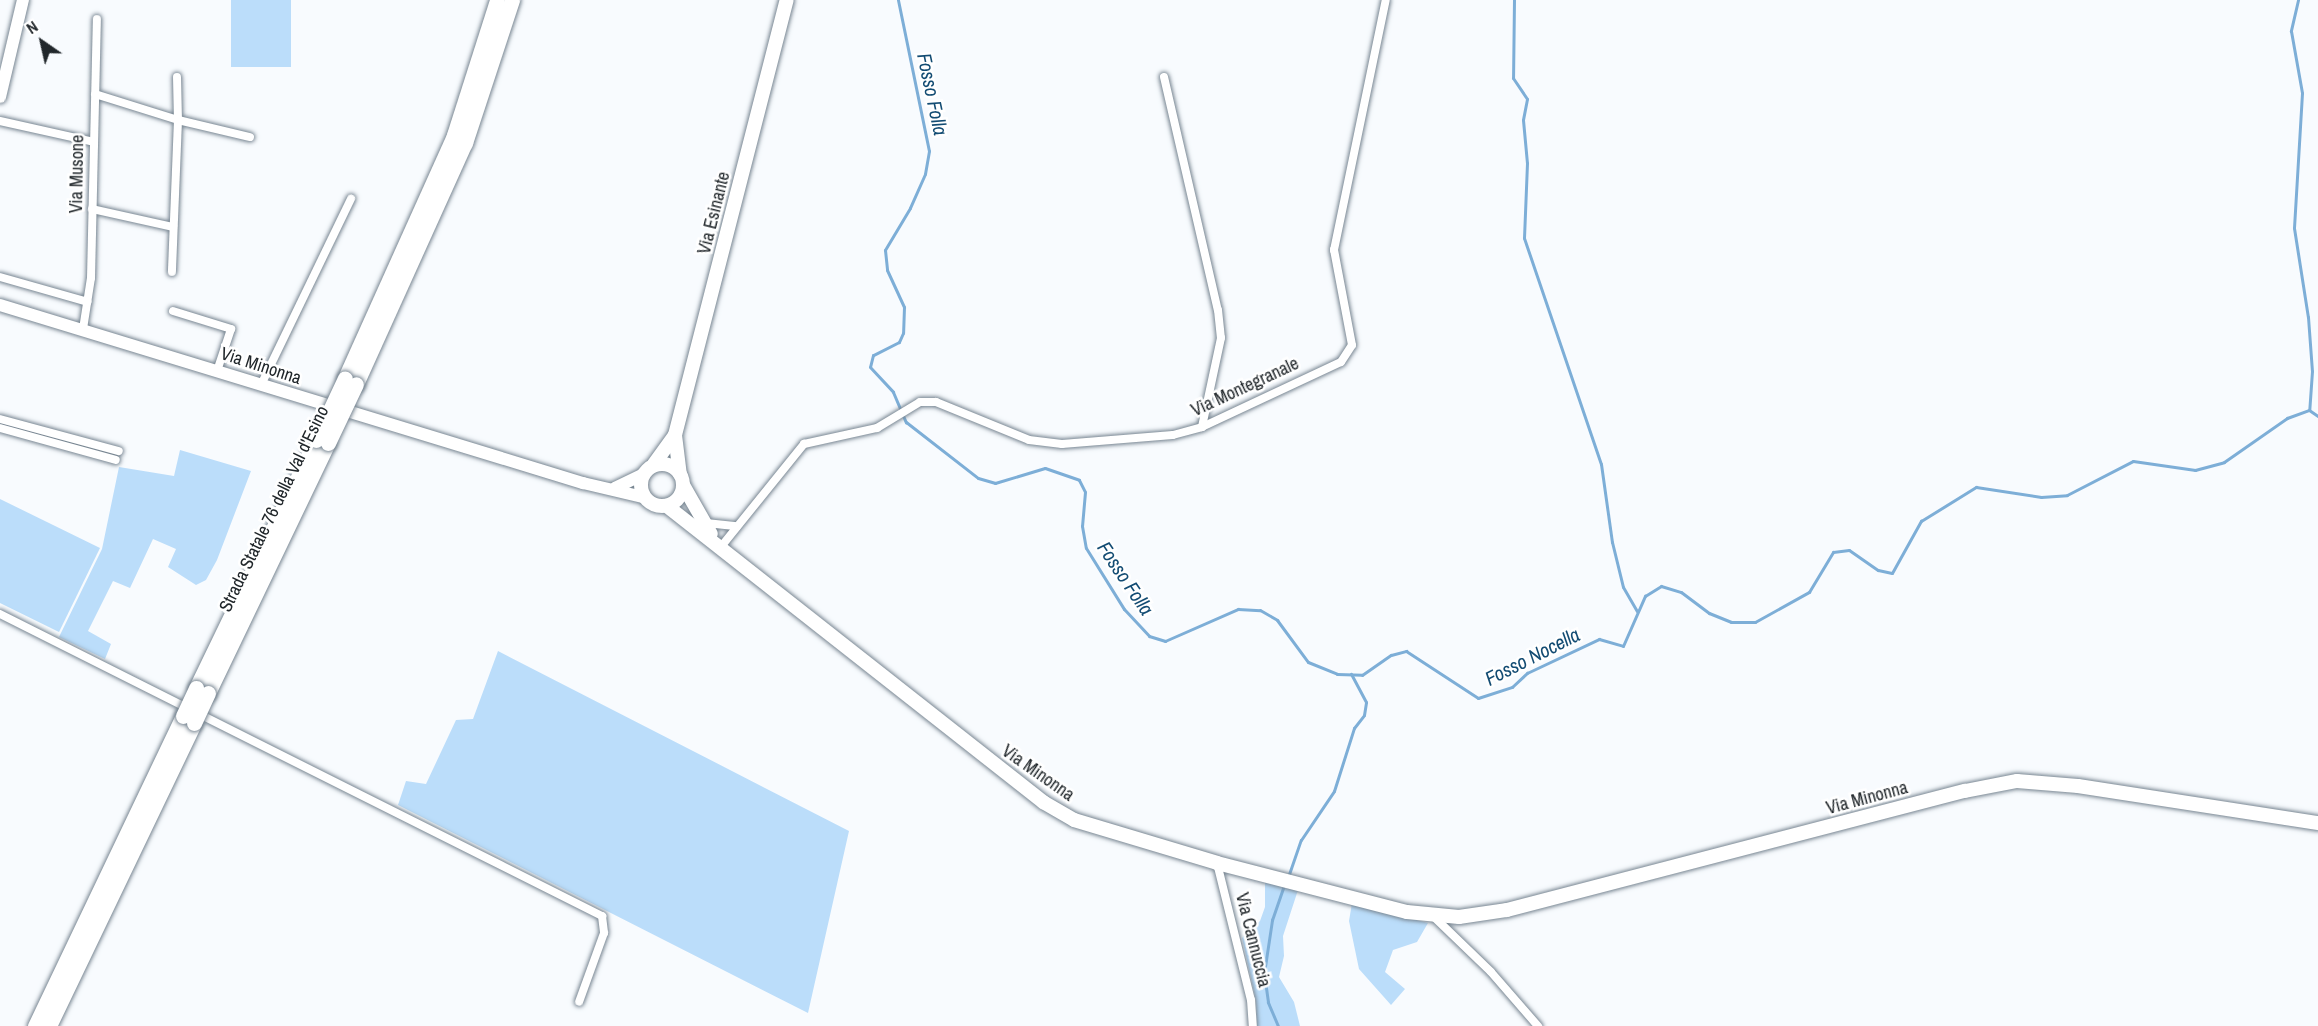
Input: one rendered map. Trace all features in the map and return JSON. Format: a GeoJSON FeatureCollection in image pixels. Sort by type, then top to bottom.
{"type":"FeatureCollection","features":[{"type":"Feature","properties":{"kind":"highway","name":"Strada Statale 76 della Val d'Esino"},"geometry":{"type":"LineString","coordinates":[[350,381],[425,206],[477,69],[495,0]]}},
{"type":"Feature","properties":{"kind":"highway","name":"Strada Statale 76 della Val d'Esino"},"geometry":{"type":"LineString","coordinates":[[35,1026],[202,691],[465,143],[512,0]]}},
{"type":"Feature","properties":{"kind":"highway","name":"Strada Statale 76 della Val d'Esino"},"geometry":{"type":"LineString","coordinates":[[49,1026],[188,719]]}},
{"type":"Feature","properties":{"kind":"main road"},"geometry":{"type":"LineString","coordinates":[[0,97],[23,0]]}},
{"type":"Feature","properties":{"kind":"main road","name":"Via Esinante"},"geometry":{"type":"LineString","coordinates":[[654,464],[675,435],[787,0]]}},
{"type":"Feature","properties":{"kind":"main road","name":"Via Minonna"},"geometry":{"type":"LineString","coordinates":[[0,305],[583,483],[615,488],[643,497]]}},
{"type":"Feature","properties":{"kind":"main road","name":"Via Esinante"},"geometry":{"type":"LineString","coordinates":[[675,435],[682,480]]}},
{"type":"Feature","properties":{"kind":"main road"},"geometry":{"type":"LineString","coordinates":[[615,488],[642,476],[654,464],[672,466],[682,480],[678,498],[667,506],[654,505],[643,497],[642,476]]}},
{"type":"Feature","properties":{"kind":"main road","name":"Via Minonna"},"geometry":{"type":"LineString","coordinates":[[682,480],[703,522],[720,548]]}},
{"type":"Feature","properties":{"kind":"main road","name":"Via Minonna"},"geometry":{"type":"LineString","coordinates":[[667,506],[1043,802],[1074,820],[1277,879],[1431,915],[1459,917],[1507,910],[1965,791],[2017,781],[2078,786],[2318,823]]}},
{"type":"Feature","properties":{"kind":"street","name":"Via Montegranale"},"geometry":{"type":"LineString","coordinates":[[720,548],[804,444],[877,428],[920,402],[936,402],[1029,440],[1062,444],[1173,435],[1202,427],[1341,362],[1350,353],[1353,345],[1334,250],[1386,0]]}},
{"type":"Feature","properties":{"kind":"street","name":"Via Musone"},"geometry":{"type":"LineString","coordinates":[[83,329],[88,302],[93,209],[97,19]]}},
{"type":"Feature","properties":{"kind":"street"},"geometry":{"type":"LineString","coordinates":[[172,272],[178,120],[177,77]]}},
{"type":"Feature","properties":{"kind":"street"},"geometry":{"type":"LineString","coordinates":[[1164,77],[1216,294],[1221,338],[1202,427]]}},
{"type":"Feature","properties":{"kind":"street"},"geometry":{"type":"LineString","coordinates":[[95,94],[178,120],[250,137]]}},
{"type":"Feature","properties":{"kind":"street"},"geometry":{"type":"LineString","coordinates":[[0,121],[94,142]]}},
{"type":"Feature","properties":{"kind":"street"},"geometry":{"type":"LineString","coordinates":[[261,385],[351,199]]}},
{"type":"Feature","properties":{"kind":"street"},"geometry":{"type":"LineString","coordinates":[[93,209],[173,227]]}},
{"type":"Feature","properties":{"kind":"street"},"geometry":{"type":"LineString","coordinates":[[0,277],[88,302]]}},
{"type":"Feature","properties":{"kind":"street"},"geometry":{"type":"LineString","coordinates":[[173,311],[231,329],[218,371]]}},
{"type":"Feature","properties":{"kind":"street"},"geometry":{"type":"LineString","coordinates":[[0,419],[117,455],[0,428]]}},
{"type":"Feature","properties":{"kind":"street"},"geometry":{"type":"LineString","coordinates":[[703,522],[717,527],[737,526]]}},
{"type":"Feature","properties":{"kind":"street"},"geometry":{"type":"LineString","coordinates":[[0,614],[602,916],[604,933],[579,1002]]}},
{"type":"Feature","properties":{"kind":"street","name":"Via Cannuccia"},"geometry":{"type":"LineString","coordinates":[[1217,863],[1251,1000],[1253,1026]]}},
{"type":"Feature","properties":{"kind":"street"},"geometry":{"type":"LineString","coordinates":[[1431,915],[1491,972],[1539,1026]]}},
{"type":"Feature","properties":{"kind":"shaded area"},"geometry":{"type":"Polygon","coordinates":[[[231,0],[291,0],[291,67],[231,67],[231,0]]]}},
{"type":"Feature","properties":{"kind":"shaded area"},"geometry":{"type":"Polygon","coordinates":[[[180,450],[251,471],[217,560],[206,580],[196,585],[168,567],[176,549],[153,539],[130,588],[113,581],[88,631],[111,644],[105,659],[59,637],[102,549],[119,467],[174,476],[180,450]]]}},
{"type":"Feature","properties":{"kind":"shaded area"},"geometry":{"type":"Polygon","coordinates":[[[0,499],[100,548],[59,632],[0,603],[0,499]]]}},
{"type":"Feature","properties":{"kind":"shaded area"},"geometry":{"type":"Polygon","coordinates":[[[498,651],[849,831],[808,1013],[398,805],[406,781],[426,784],[456,720],[473,719],[498,651]]]}},
{"type":"Feature","properties":{"kind":"shaded area"},"geometry":{"type":"Polygon","coordinates":[[[1265,880],[1298,890],[1283,936],[1284,956],[1279,977],[1294,1002],[1300,1026],[1257,1026],[1256,1001],[1242,938],[1260,921],[1265,907],[1265,880]]]}},
{"type":"Feature","properties":{"kind":"shaded area"},"geometry":{"type":"Polygon","coordinates":[[[1352,903],[1428,923],[1417,942],[1393,950],[1385,972],[1405,989],[1391,1005],[1359,969],[1349,921],[1352,903]]]}},
{"type":"Feature","properties":{"kind":"waterway","name":"Fosso Nocella"},"geometry":{"type":"LineString","coordinates":[[898,0],[929,151],[925,174],[910,208],[885,250],[887,270],[904,307],[903,333],[899,342],[873,355],[870,367],[893,392],[906,422],[978,478],[995,483],[1045,468],[1079,480],[1085,492],[1082,526],[1086,548],[1124,609],[1149,636],[1165,641],[1238,609],[1260,610],[1277,620],[1308,662],[1337,674],[1362,675],[1391,655],[1406,651],[1478,698],[1512,687],[1527,673],[1599,639],[1623,646],[1645,596],[1661,586],[1681,592],[1709,613],[1731,622],[1755,622],[1809,592],[1833,552],[1849,550],[1878,570],[1892,573],[1921,521],[1976,487],[2041,497],[2067,495],[2133,461],[2195,470],[2224,462],[2287,418],[2309,410],[2318,416]]}},
{"type":"Feature","properties":{"kind":"waterway"},"geometry":{"type":"LineString","coordinates":[[1514,0],[1513,78],[1527,99],[1523,120],[1527,163],[1524,238],[1601,464],[1612,542],[1623,587],[1637,611]]}},
{"type":"Feature","properties":{"kind":"waterway"},"geometry":{"type":"LineString","coordinates":[[2298,0],[2291,31],[2302,93],[2294,228],[2308,317],[2312,371],[2309,410]]}},
{"type":"Feature","properties":{"kind":"waterway","name":"Fosso Folla"},"geometry":{"type":"LineString","coordinates":[[1288,877],[1301,840],[1334,791],[1354,728],[1364,715],[1366,702],[1351,674]]}},
{"type":"Feature","properties":{"kind":"waterway","name":"Fosso Folla"},"geometry":{"type":"LineString","coordinates":[[1278,1026],[1268,1002],[1264,973],[1272,920],[1284,885]]}}]}
